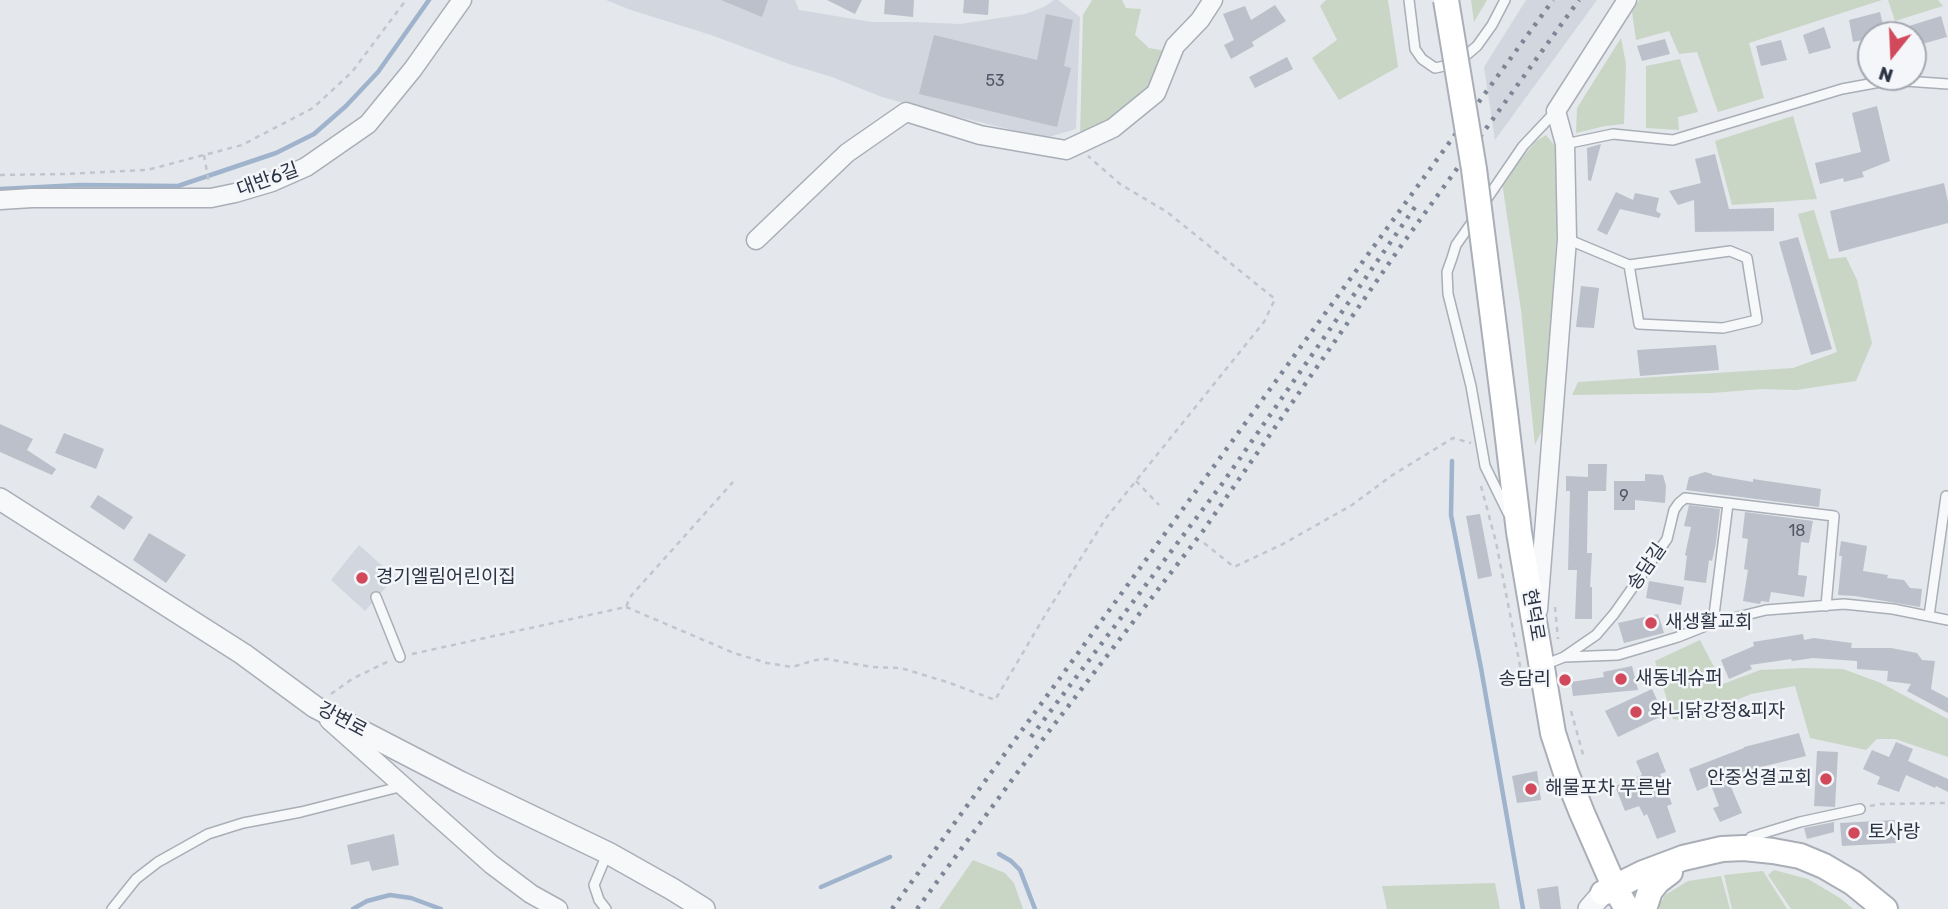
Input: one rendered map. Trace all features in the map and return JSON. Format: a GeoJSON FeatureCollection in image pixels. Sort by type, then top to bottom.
{"type":"FeatureCollection","features":[{"type":"Feature","properties":{"kind":"main road","name":"현덕로"},"geometry":{"type":"LineString","coordinates":[[1446,0],[1474,169],[1519,532],[1536,634],[1553,661],[1553,733],[1610,900]]}},
{"type":"Feature","properties":{"kind":"main road"},"geometry":{"type":"LineString","coordinates":[[1610,900],[1643,873],[1683,858],[1722,849],[1796,862],[1817,869],[1850,888],[1874,909]]}},
{"type":"Feature","properties":{"kind":"main road"},"geometry":{"type":"LineString","coordinates":[[1610,900],[1635,884],[1742,852],[1800,856],[1853,883],[1885,909]]}},
{"type":"Feature","properties":{"kind":"main road"},"geometry":{"type":"LineString","coordinates":[[1644,909],[1650,891],[1670,873]]}},
{"type":"Feature","properties":{"kind":"street","name":"대반6길"},"geometry":{"type":"LineString","coordinates":[[0,200],[211,198],[272,182],[306,167],[368,124],[413,69],[462,0]]}},
{"type":"Feature","properties":{"kind":"street"},"geometry":{"type":"LineString","coordinates":[[756,240],[847,153],[906,112],[980,135],[1066,150],[1113,128],[1156,93],[1175,46],[1200,20],[1213,0]]}},
{"type":"Feature","properties":{"kind":"street"},"geometry":{"type":"LineString","coordinates":[[1536,634],[1567,239],[1565,144],[1556,111],[1627,0]]}},
{"type":"Feature","properties":{"kind":"street","name":"강변로"},"geometry":{"type":"LineString","coordinates":[[0,499],[243,654],[315,707],[460,782],[608,853],[704,909]]}},
{"type":"Feature","properties":{"kind":"street"},"geometry":{"type":"LineString","coordinates":[[315,707],[491,864],[531,894],[558,909]]}},
{"type":"Feature","properties":{"kind":"lane"},"geometry":{"type":"LineString","coordinates":[[1409,0],[1415,49],[1422,59],[1435,68],[1463,58],[1477,46],[1505,0]]}},
{"type":"Feature","properties":{"kind":"lane"},"geometry":{"type":"LineString","coordinates":[[1565,144],[1613,134],[1673,140],[1842,89],[1891,80],[1948,84]]}},
{"type":"Feature","properties":{"kind":"lane"},"geometry":{"type":"LineString","coordinates":[[1519,532],[1485,466],[1471,386],[1448,294],[1447,272],[1457,245],[1523,146],[1556,111]]}},
{"type":"Feature","properties":{"kind":"lane"},"geometry":{"type":"LineString","coordinates":[[1567,239],[1629,265],[1730,251],[1747,258],[1757,320],[1723,328],[1639,324],[1629,265]]}},
{"type":"Feature","properties":{"kind":"lane"},"geometry":{"type":"LineString","coordinates":[[1929,616],[1946,496]]}},
{"type":"Feature","properties":{"kind":"lane","name":"송담길"},"geometry":{"type":"LineString","coordinates":[[1553,661],[1596,635],[1614,614],[1667,539],[1674,510],[1685,498],[1834,516],[1826,606]]}},
{"type":"Feature","properties":{"kind":"lane"},"geometry":{"type":"LineString","coordinates":[[1713,623],[1728,504]]}},
{"type":"Feature","properties":{"kind":"lane"},"geometry":{"type":"LineString","coordinates":[[376,597],[400,657]]}},
{"type":"Feature","properties":{"kind":"lane"},"geometry":{"type":"LineString","coordinates":[[1553,661],[1618,655],[1713,623],[1766,610],[1844,604],[1893,609],[1948,620]]}},
{"type":"Feature","properties":{"kind":"lane"},"geometry":{"type":"LineString","coordinates":[[112,909],[136,879],[158,862],[208,834],[243,823],[301,812],[403,786]]}},
{"type":"Feature","properties":{"kind":"lane"},"geometry":{"type":"LineString","coordinates":[[1742,852],[1751,837],[1800,822],[1860,809]]}},
{"type":"Feature","properties":{"kind":"lane"},"geometry":{"type":"LineString","coordinates":[[606,909],[599,900],[594,885],[608,853]]}},
{"type":"Feature","properties":{"kind":"path"},"geometry":{"type":"LineString","coordinates":[[0,174],[147,170],[242,145],[313,108],[352,72],[406,0]]}},
{"type":"Feature","properties":{"kind":"path"},"geometry":{"type":"LineString","coordinates":[[315,707],[352,679],[400,657],[626,607],[734,653],[767,663],[792,667],[827,659],[872,667],[901,668],[995,700],[1046,612],[1106,518],[1264,322],[1275,299],[1167,212],[1120,184],[1088,156],[1066,150]]}},
{"type":"Feature","properties":{"kind":"path"},"geometry":{"type":"LineString","coordinates":[[204,155],[211,198]]}},
{"type":"Feature","properties":{"kind":"path"},"geometry":{"type":"LineString","coordinates":[[1204,543],[1234,567],[1283,544],[1352,505],[1391,476],[1452,438],[1482,446]]}},
{"type":"Feature","properties":{"kind":"path"},"geometry":{"type":"LineString","coordinates":[[1136,481],[1159,505]]}},
{"type":"Feature","properties":{"kind":"path"},"geometry":{"type":"LineString","coordinates":[[626,607],[630,597],[733,482]]}},
{"type":"Feature","properties":{"kind":"path"},"geometry":{"type":"LineString","coordinates":[[1570,710],[1584,758]]}},
{"type":"Feature","properties":{"kind":"path"},"geometry":{"type":"LineString","coordinates":[[1860,809],[1880,804],[1948,803]]}},
{"type":"Feature","properties":{"kind":"shaded area"},"geometry":{"type":"Polygon","coordinates":[[[606,0],[795,0],[799,10],[872,22],[960,24],[1025,14],[1058,0],[1080,17],[1076,129],[1045,138],[922,108],[882,97],[832,77],[606,0]]]}},
{"type":"Feature","properties":{"kind":"shaded area"},"geometry":{"type":"Polygon","coordinates":[[[1526,0],[1597,0],[1495,140],[1484,67],[1526,0]]]}},
{"type":"Feature","properties":{"kind":"shaded area","name":"경기엘림어린이집"},"geometry":{"type":"Polygon","coordinates":[[[359,545],[395,577],[365,611],[331,580],[359,545]]]}},
{"type":"Feature","properties":{"kind":"green space"},"geometry":{"type":"Polygon","coordinates":[[[1092,0],[1122,0],[1126,8],[1141,9],[1135,35],[1149,48],[1166,51],[1152,90],[1109,125],[1080,138],[1083,15],[1092,0]]]}},
{"type":"Feature","properties":{"kind":"green space"},"geometry":{"type":"Polygon","coordinates":[[[1326,0],[1388,0],[1398,67],[1339,100],[1312,58],[1337,40],[1320,6],[1326,0]]]}},
{"type":"Feature","properties":{"kind":"green space"},"geometry":{"type":"Polygon","coordinates":[[[1471,0],[1487,0],[1474,22],[1471,0]]]}},
{"type":"Feature","properties":{"kind":"green space"},"geometry":{"type":"Polygon","coordinates":[[[1639,0],[1882,0],[1749,43],[1764,98],[1718,112],[1697,52],[1679,54],[1669,31],[1636,40],[1632,12],[1639,0]]]}},
{"type":"Feature","properties":{"kind":"green space"},"geometry":{"type":"Polygon","coordinates":[[[1888,0],[1938,0],[1943,6],[1895,21],[1888,0]]]}},
{"type":"Feature","properties":{"kind":"green space"},"geometry":{"type":"Polygon","coordinates":[[[1621,38],[1626,64],[1624,124],[1576,133],[1577,108],[1621,38]]]}},
{"type":"Feature","properties":{"kind":"green space"},"geometry":{"type":"Polygon","coordinates":[[[1680,59],[1698,112],[1678,117],[1679,130],[1646,128],[1646,66],[1680,59]]]}},
{"type":"Feature","properties":{"kind":"green space"},"geometry":{"type":"Polygon","coordinates":[[[1793,116],[1817,199],[1732,205],[1715,141],[1793,116]]]}},
{"type":"Feature","properties":{"kind":"green space"},"geometry":{"type":"Polygon","coordinates":[[[1546,135],[1555,146],[1557,229],[1543,428],[1535,445],[1521,310],[1502,182],[1536,141],[1546,135]]]}},
{"type":"Feature","properties":{"kind":"green space"},"geometry":{"type":"Polygon","coordinates":[[[1814,210],[1829,259],[1846,257],[1857,280],[1872,343],[1856,381],[1796,390],[1572,395],[1578,382],[1793,368],[1837,352],[1798,214],[1814,210]]]}},
{"type":"Feature","properties":{"kind":"green space"},"geometry":{"type":"Polygon","coordinates":[[[1700,640],[1723,684],[1760,670],[1805,668],[1843,669],[1881,683],[1948,719],[1948,757],[1895,739],[1877,739],[1866,750],[1810,738],[1795,686],[1751,694],[1687,721],[1673,719],[1655,661],[1700,640]]]}},
{"type":"Feature","properties":{"kind":"green space"},"geometry":{"type":"Polygon","coordinates":[[[973,860],[1005,873],[1014,883],[1023,909],[939,909],[973,860]]]}},
{"type":"Feature","properties":{"kind":"green space"},"geometry":{"type":"Polygon","coordinates":[[[1774,870],[1808,879],[1853,909],[1791,909],[1768,875],[1774,870]]]}},
{"type":"Feature","properties":{"kind":"green space"},"geometry":{"type":"Polygon","coordinates":[[[1763,871],[1787,909],[1732,909],[1724,875],[1763,871]]]}},
{"type":"Feature","properties":{"kind":"green space"},"geometry":{"type":"Polygon","coordinates":[[[1721,876],[1730,909],[1660,909],[1665,895],[1688,881],[1721,876]]]}},
{"type":"Feature","properties":{"kind":"green space"},"geometry":{"type":"Polygon","coordinates":[[[1495,883],[1500,909],[1387,909],[1382,886],[1495,883]]]}},
{"type":"Feature","properties":{"kind":"building"},"geometry":{"type":"Polygon","coordinates":[[[721,0],[768,0],[762,17],[721,0]]]}},
{"type":"Feature","properties":{"kind":"building"},"geometry":{"type":"Polygon","coordinates":[[[827,0],[862,0],[855,14],[827,0]]]}},
{"type":"Feature","properties":{"kind":"building"},"geometry":{"type":"Polygon","coordinates":[[[885,0],[914,0],[913,17],[884,14],[885,0]]]}},
{"type":"Feature","properties":{"kind":"building"},"geometry":{"type":"Polygon","coordinates":[[[964,0],[989,0],[988,15],[963,13],[964,0]]]}},
{"type":"Feature","properties":{"kind":"building"},"geometry":{"type":"Polygon","coordinates":[[[1275,5],[1286,21],[1252,42],[1254,46],[1231,59],[1224,45],[1234,40],[1223,14],[1245,6],[1251,20],[1275,5]]]}},
{"type":"Feature","properties":{"kind":"building"},"geometry":{"type":"Polygon","coordinates":[[[1880,12],[1882,21],[1857,21],[1857,41],[1853,42],[1849,20],[1880,12]]]}},
{"type":"Feature","properties":{"kind":"building"},"geometry":{"type":"Polygon","coordinates":[[[1046,14],[1073,20],[1064,66],[1071,68],[1057,127],[919,94],[934,35],[1037,60],[1046,14]]]}},
{"type":"Feature","properties":{"kind":"building"},"geometry":{"type":"Polygon","coordinates":[[[1941,16],[1947,37],[1927,43],[1925,21],[1941,16]]]}},
{"type":"Feature","properties":{"kind":"building"},"geometry":{"type":"Polygon","coordinates":[[[1824,27],[1831,48],[1809,54],[1803,35],[1824,27]]]}},
{"type":"Feature","properties":{"kind":"building"},"geometry":{"type":"Polygon","coordinates":[[[1665,39],[1670,54],[1642,61],[1637,46],[1665,39]]]}},
{"type":"Feature","properties":{"kind":"building"},"geometry":{"type":"Polygon","coordinates":[[[1781,40],[1787,60],[1761,66],[1756,46],[1781,40]]]}},
{"type":"Feature","properties":{"kind":"building"},"geometry":{"type":"Polygon","coordinates":[[[1287,57],[1293,69],[1255,88],[1249,77],[1287,57]]]}},
{"type":"Feature","properties":{"kind":"building"},"geometry":{"type":"Polygon","coordinates":[[[1877,106],[1890,161],[1862,172],[1864,177],[1844,182],[1843,178],[1820,184],[1815,163],[1861,152],[1852,113],[1877,106]]]}},
{"type":"Feature","properties":{"kind":"building"},"geometry":{"type":"Polygon","coordinates":[[[1601,144],[1591,181],[1588,180],[1587,148],[1601,144]]]}},
{"type":"Feature","properties":{"kind":"building"},"geometry":{"type":"Polygon","coordinates":[[[1715,154],[1729,209],[1774,208],[1774,231],[1695,232],[1694,200],[1678,205],[1669,191],[1701,183],[1695,159],[1715,154]]]}},
{"type":"Feature","properties":{"kind":"building"},"geometry":{"type":"Polygon","coordinates":[[[1944,183],[1948,223],[1839,252],[1830,211],[1944,183]]]}},
{"type":"Feature","properties":{"kind":"building"},"geometry":{"type":"Polygon","coordinates":[[[1616,192],[1633,200],[1635,193],[1659,198],[1656,211],[1661,214],[1659,218],[1620,209],[1607,235],[1597,230],[1616,192]]]}},
{"type":"Feature","properties":{"kind":"building"},"geometry":{"type":"Polygon","coordinates":[[[1798,237],[1832,349],[1811,355],[1779,242],[1798,237]]]}},
{"type":"Feature","properties":{"kind":"building"},"geometry":{"type":"Polygon","coordinates":[[[1581,286],[1599,288],[1594,328],[1576,327],[1581,286]]]}},
{"type":"Feature","properties":{"kind":"building"},"geometry":{"type":"Polygon","coordinates":[[[1716,345],[1719,370],[1640,376],[1637,350],[1716,345]]]}},
{"type":"Feature","properties":{"kind":"building"},"geometry":{"type":"Polygon","coordinates":[[[0,424],[33,439],[27,450],[56,469],[52,475],[0,452],[0,424]]]}},
{"type":"Feature","properties":{"kind":"building"},"geometry":{"type":"Polygon","coordinates":[[[64,433],[104,449],[96,469],[55,453],[64,433]]]}},
{"type":"Feature","properties":{"kind":"building"},"geometry":{"type":"Polygon","coordinates":[[[1588,464],[1607,464],[1606,491],[1588,491],[1587,553],[1592,553],[1592,619],[1575,619],[1577,570],[1568,570],[1570,491],[1566,491],[1566,476],[1588,477],[1588,464]]]}},
{"type":"Feature","properties":{"kind":"building"},"geometry":{"type":"Polygon","coordinates":[[[1705,472],[1753,482],[1753,479],[1821,489],[1819,507],[1686,490],[1689,477],[1705,472]]]}},
{"type":"Feature","properties":{"kind":"building"},"geometry":{"type":"Polygon","coordinates":[[[1645,474],[1663,475],[1666,486],[1665,503],[1635,500],[1635,510],[1614,510],[1614,481],[1645,481],[1645,474]]]}},
{"type":"Feature","properties":{"kind":"building"},"geometry":{"type":"Polygon","coordinates":[[[98,495],[133,517],[124,530],[90,507],[98,495]]]}},
{"type":"Feature","properties":{"kind":"building"},"geometry":{"type":"Polygon","coordinates":[[[1689,505],[1720,509],[1716,543],[1712,561],[1709,560],[1706,583],[1684,580],[1685,555],[1691,527],[1684,526],[1689,505]]]}},
{"type":"Feature","properties":{"kind":"building"},"geometry":{"type":"Polygon","coordinates":[[[1745,512],[1813,521],[1809,543],[1801,542],[1798,575],[1807,576],[1804,597],[1771,592],[1769,602],[1761,601],[1760,604],[1743,601],[1748,570],[1744,569],[1748,539],[1742,538],[1745,512]]]}},
{"type":"Feature","properties":{"kind":"building"},"geometry":{"type":"Polygon","coordinates":[[[1480,514],[1492,576],[1478,579],[1466,516],[1480,514]]]}},
{"type":"Feature","properties":{"kind":"building"},"geometry":{"type":"Polygon","coordinates":[[[149,533],[186,555],[166,583],[133,560],[149,533]]]}},
{"type":"Feature","properties":{"kind":"building"},"geometry":{"type":"Polygon","coordinates":[[[1841,541],[1867,546],[1863,571],[1888,575],[1887,578],[1904,580],[1910,588],[1922,589],[1920,607],[1838,595],[1841,541]]]}},
{"type":"Feature","properties":{"kind":"building"},"geometry":{"type":"Polygon","coordinates":[[[1649,581],[1684,587],[1681,605],[1646,598],[1649,581]]]}},
{"type":"Feature","properties":{"kind":"building"},"geometry":{"type":"Polygon","coordinates":[[[1658,614],[1664,633],[1624,643],[1618,623],[1658,614]]]}},
{"type":"Feature","properties":{"kind":"building"},"geometry":{"type":"Polygon","coordinates":[[[1803,634],[1804,640],[1814,638],[1852,643],[1851,648],[1891,648],[1917,653],[1922,660],[1935,661],[1931,689],[1948,698],[1948,713],[1907,691],[1911,684],[1887,681],[1888,671],[1857,669],[1857,661],[1791,659],[1750,665],[1752,669],[1729,679],[1721,660],[1754,646],[1753,642],[1803,634]]]}},
{"type":"Feature","properties":{"kind":"building"},"geometry":{"type":"Polygon","coordinates":[[[1632,666],[1638,690],[1573,696],[1571,682],[1604,677],[1603,672],[1632,666]]]}},
{"type":"Feature","properties":{"kind":"building"},"geometry":{"type":"Polygon","coordinates":[[[1652,689],[1664,715],[1618,737],[1605,711],[1652,689]]]}},
{"type":"Feature","properties":{"kind":"building"},"geometry":{"type":"Polygon","coordinates":[[[1799,733],[1806,756],[1737,773],[1738,776],[1728,780],[1742,813],[1720,822],[1713,808],[1719,806],[1711,785],[1697,791],[1689,769],[1744,747],[1799,733]]]}},
{"type":"Feature","properties":{"kind":"building"},"geometry":{"type":"Polygon","coordinates":[[[1896,742],[1913,749],[1908,761],[1948,779],[1948,792],[1906,775],[1899,792],[1877,784],[1880,777],[1863,769],[1872,750],[1889,757],[1896,742]]]}},
{"type":"Feature","properties":{"kind":"building","name":"안중성결교회"},"geometry":{"type":"Polygon","coordinates":[[[1817,751],[1838,752],[1835,807],[1814,806],[1817,751]]]}},
{"type":"Feature","properties":{"kind":"building"},"geometry":{"type":"Polygon","coordinates":[[[1658,752],[1666,772],[1660,774],[1672,804],[1667,806],[1676,832],[1657,839],[1647,814],[1644,816],[1639,806],[1625,811],[1615,786],[1642,775],[1636,761],[1658,752]]]}},
{"type":"Feature","properties":{"kind":"building"},"geometry":{"type":"Polygon","coordinates":[[[1537,771],[1541,800],[1517,803],[1512,776],[1537,771]]]}},
{"type":"Feature","properties":{"kind":"building"},"geometry":{"type":"Polygon","coordinates":[[[1895,820],[1896,843],[1842,846],[1840,823],[1895,820]]]}},
{"type":"Feature","properties":{"kind":"building"},"geometry":{"type":"Polygon","coordinates":[[[1834,822],[1834,832],[1807,839],[1804,828],[1834,822]]]}},
{"type":"Feature","properties":{"kind":"building"},"geometry":{"type":"Polygon","coordinates":[[[394,834],[399,865],[372,871],[369,861],[351,865],[347,845],[394,834]]]}},
{"type":"Feature","properties":{"kind":"building"},"geometry":{"type":"Polygon","coordinates":[[[1558,886],[1561,909],[1540,909],[1537,889],[1558,886]]]}},
{"type":"Feature","properties":{"kind":"waterway"},"geometry":{"type":"LineString","coordinates":[[0,189],[80,185],[178,186],[276,153],[314,134],[346,106],[378,72],[429,0]]}},
{"type":"Feature","properties":{"kind":"waterway"},"geometry":{"type":"LineString","coordinates":[[1452,461],[1451,515],[1523,909]]}},
{"type":"Feature","properties":{"kind":"waterway"},"geometry":{"type":"LineString","coordinates":[[999,854],[1020,870],[1035,909]]}},
{"type":"Feature","properties":{"kind":"waterway"},"geometry":{"type":"LineString","coordinates":[[821,887],[890,857]]}},
{"type":"Feature","properties":{"kind":"waterway"},"geometry":{"type":"LineString","coordinates":[[353,909],[367,901],[390,895],[411,898],[441,909]]}},
{"type":"Feature","properties":{"kind":"railway"},"geometry":{"type":"LineString","coordinates":[[892,909],[1553,0]]}},
{"type":"Feature","properties":{"kind":"railway"},"geometry":{"type":"LineString","coordinates":[[917,909],[1020,769],[1203,531],[1401,246],[1579,0]]}},
{"type":"Feature","properties":{"kind":"railway"},"geometry":{"type":"LineString","coordinates":[[1031,737],[1222,484],[1415,207]]}},
{"type":"Feature","properties":{"kind":"place","name":"경기엘림어린이집"},"geometry":{"type":"Point","coordinates":[362,578]}},
{"type":"Feature","properties":{"kind":"place","name":"새생활교회"},"geometry":{"type":"Point","coordinates":[1651,623]}},
{"type":"Feature","properties":{"kind":"place","name":"새동네슈퍼"},"geometry":{"type":"Point","coordinates":[1621,679]}},
{"type":"Feature","properties":{"kind":"place","name":"송담리"},"geometry":{"type":"Point","coordinates":[1565,680]}},
{"type":"Feature","properties":{"kind":"place","name":"와니닭강정&피자"},"geometry":{"type":"Point","coordinates":[1636,712]}},
{"type":"Feature","properties":{"kind":"place","name":"안중성결교회"},"geometry":{"type":"Point","coordinates":[1826,779]}},
{"type":"Feature","properties":{"kind":"place","name":"해물포차 푸른밤"},"geometry":{"type":"Point","coordinates":[1531,789]}},
{"type":"Feature","properties":{"kind":"place","name":"토사랑"},"geometry":{"type":"Point","coordinates":[1854,833]}}]}
